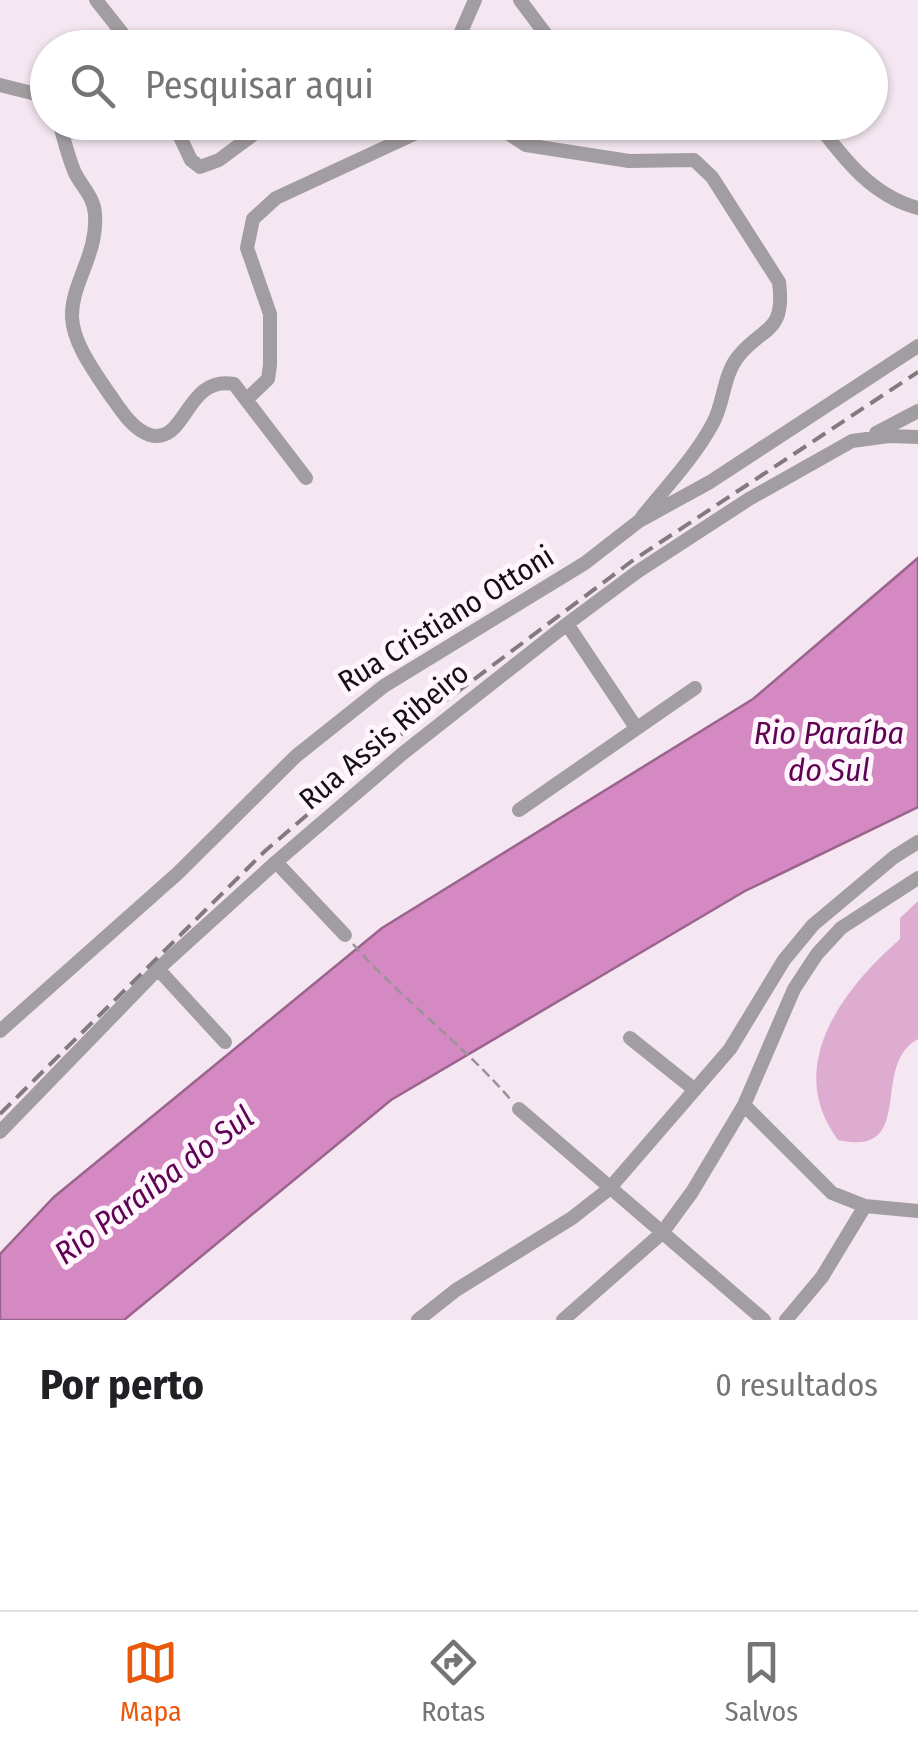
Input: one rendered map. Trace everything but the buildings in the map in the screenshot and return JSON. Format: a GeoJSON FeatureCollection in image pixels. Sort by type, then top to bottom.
{"type":"FeatureCollection","features":[{"type":"Feature","properties":{"kind":"street"},"geometry":{"type":"LineString","coordinates":[[96,0],[120,30]]}},
{"type":"Feature","properties":{"kind":"street"},"geometry":{"type":"LineString","coordinates":[[462,30],[475,0]]}},
{"type":"Feature","properties":{"kind":"street"},"geometry":{"type":"LineString","coordinates":[[520,0],[542,30]]}},
{"type":"Feature","properties":{"kind":"street"},"geometry":{"type":"LineString","coordinates":[[0,85],[30,92]]}},
{"type":"Feature","properties":{"kind":"street"},"geometry":{"type":"LineString","coordinates":[[65,140],[76,174],[95,210],[95,240],[76,296],[72,323],[95,372],[115,401],[141,430],[156,436],[172,430],[205,388],[228,382],[248,399],[306,478]]}},
{"type":"Feature","properties":{"kind":"street"},"geometry":{"type":"LineString","coordinates":[[182,140],[195,166],[204,168],[244,140]]}},
{"type":"Feature","properties":{"kind":"street"},"geometry":{"type":"LineString","coordinates":[[248,399],[268,380],[270,365],[270,314],[247,248],[253,219],[276,198],[401,140]]}},
{"type":"Feature","properties":{"kind":"street"},"geometry":{"type":"LineString","coordinates":[[518,140],[526,145],[629,161],[698,162],[721,190],[778,282],[781,298],[776,320],[767,333],[738,357],[725,382],[714,422],[639,521]]}},
{"type":"Feature","properties":{"kind":"street"},"geometry":{"type":"LineString","coordinates":[[831,140],[860,175],[891,198],[918,208]]}},
{"type":"Feature","properties":{"kind":"street","name":"Rua Cristiano Ottoni"},"geometry":{"type":"LineString","coordinates":[[0,1031],[178,873],[296,756],[352,710],[444,646],[585,564],[639,521],[698,490],[918,346]]}},
{"type":"Feature","properties":{"kind":"street","name":"Rua Assis Ribeiro"},"geometry":{"type":"LineString","coordinates":[[0,1132],[158,969],[276,862],[402,754],[567,624],[733,509],[918,411]]}},
{"type":"Feature","properties":{"kind":"street"},"geometry":{"type":"LineString","coordinates":[[859,440],[918,437]]}},
{"type":"Feature","properties":{"kind":"street"},"geometry":{"type":"LineString","coordinates":[[567,624],[635,726]]}},
{"type":"Feature","properties":{"kind":"street"},"geometry":{"type":"LineString","coordinates":[[518,810],[695,688]]}},
{"type":"Feature","properties":{"kind":"street"},"geometry":{"type":"LineString","coordinates":[[418,1320],[456,1290],[572,1218],[609,1189],[730,1048],[784,960],[813,926],[894,857],[918,842]]}},
{"type":"Feature","properties":{"kind":"street"},"geometry":{"type":"LineString","coordinates":[[276,862],[345,936]]}},
{"type":"Feature","properties":{"kind":"street"},"geometry":{"type":"LineString","coordinates":[[563,1320],[662,1233],[692,1192],[744,1104],[794,989],[818,954],[842,928],[918,878]]}},
{"type":"Feature","properties":{"kind":"street"},"geometry":{"type":"LineString","coordinates":[[158,969],[225,1042]]}},
{"type":"Feature","properties":{"kind":"street"},"geometry":{"type":"LineString","coordinates":[[630,1038],[695,1090]]}},
{"type":"Feature","properties":{"kind":"street"},"geometry":{"type":"LineString","coordinates":[[744,1104],[832,1194],[865,1206],[918,1210]]}},
{"type":"Feature","properties":{"kind":"street"},"geometry":{"type":"LineString","coordinates":[[519,1109],[764,1320]]}},
{"type":"Feature","properties":{"kind":"street"},"geometry":{"type":"LineString","coordinates":[[786,1320],[822,1277],[865,1206]]}},
{"type":"Feature","properties":{"kind":"path"},"geometry":{"type":"LineString","coordinates":[[345,936],[519,1109]]}},
{"type":"Feature","properties":{"kind":"shaded area"},"geometry":{"type":"Polygon","coordinates":[[[918,901],[918,1039],[904,1052],[896,1068],[886,1123],[877,1135],[862,1142],[838,1140],[823,1112],[816,1084],[818,1057],[827,1030],[859,981],[900,939],[900,918],[918,901]]]}},
{"type":"Feature","properties":{"kind":"water","name":"Rio Paraíba do Sul"},"geometry":{"type":"Polygon","coordinates":[[[918,558],[918,807],[745,891],[391,1100],[124,1320],[0,1320],[0,1254],[54,1197],[382,928],[753,699],[918,558]]]}},
{"type":"Feature","properties":{"kind":"railway"},"geometry":{"type":"LineString","coordinates":[[0,1114],[265,851],[405,731],[632,561],[918,372]]}}]}
